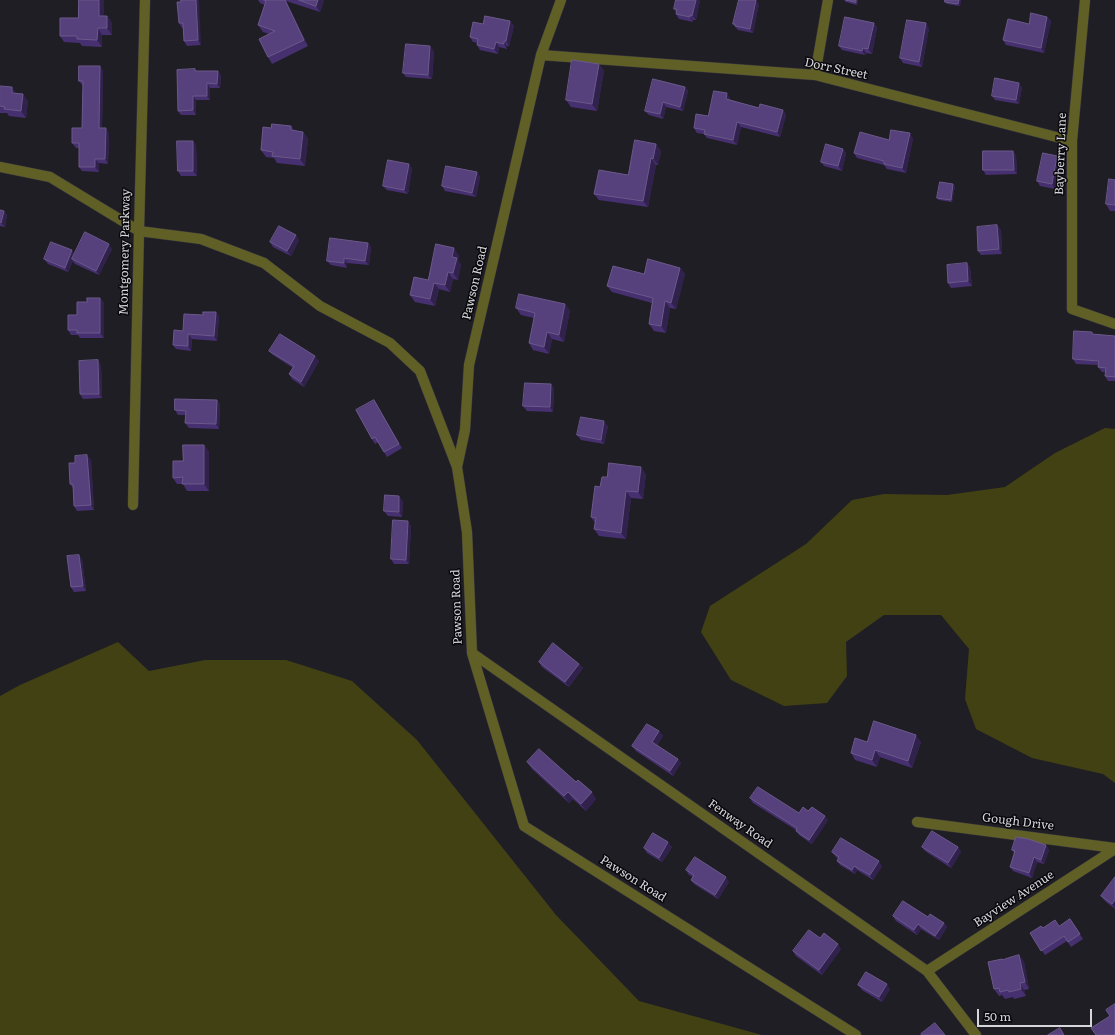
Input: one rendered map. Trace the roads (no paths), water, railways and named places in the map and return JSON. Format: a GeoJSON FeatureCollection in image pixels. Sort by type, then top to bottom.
{"type":"FeatureCollection","features":[{"type":"Feature","properties":{"kind":"street","name":"Montgomery Parkway"},"geometry":{"type":"LineString","coordinates":[[133,505],[145,0]]}},
{"type":"Feature","properties":{"kind":"street","name":"Pawson Road"},"geometry":{"type":"LineString","coordinates":[[561,0],[541,55],[469,365],[465,430],[457,467],[467,532],[472,653],[524,826],[856,1035]]}},
{"type":"Feature","properties":{"kind":"street"},"geometry":{"type":"LineString","coordinates":[[815,75],[828,0]]}},
{"type":"Feature","properties":{"kind":"street","name":"Bayberry Lane"},"geometry":{"type":"LineString","coordinates":[[1085,0],[1072,141],[1072,309],[1115,324]]}},
{"type":"Feature","properties":{"kind":"street","name":"Dorr Street"},"geometry":{"type":"LineString","coordinates":[[541,55],[815,75],[1072,141]]}},
{"type":"Feature","properties":{"kind":"street"},"geometry":{"type":"LineString","coordinates":[[0,167],[50,177],[139,231],[201,239],[264,263],[320,306],[390,343],[420,371],[457,467]]}},
{"type":"Feature","properties":{"kind":"street","name":"Fenway Road"},"geometry":{"type":"LineString","coordinates":[[472,653],[927,971],[976,1035]]}},
{"type":"Feature","properties":{"kind":"street","name":"Gough Drive"},"geometry":{"type":"LineString","coordinates":[[917,822],[1115,848]]}},
{"type":"Feature","properties":{"kind":"street","name":"Bayview Avenue"},"geometry":{"type":"LineString","coordinates":[[927,971],[1115,848]]}}]}
